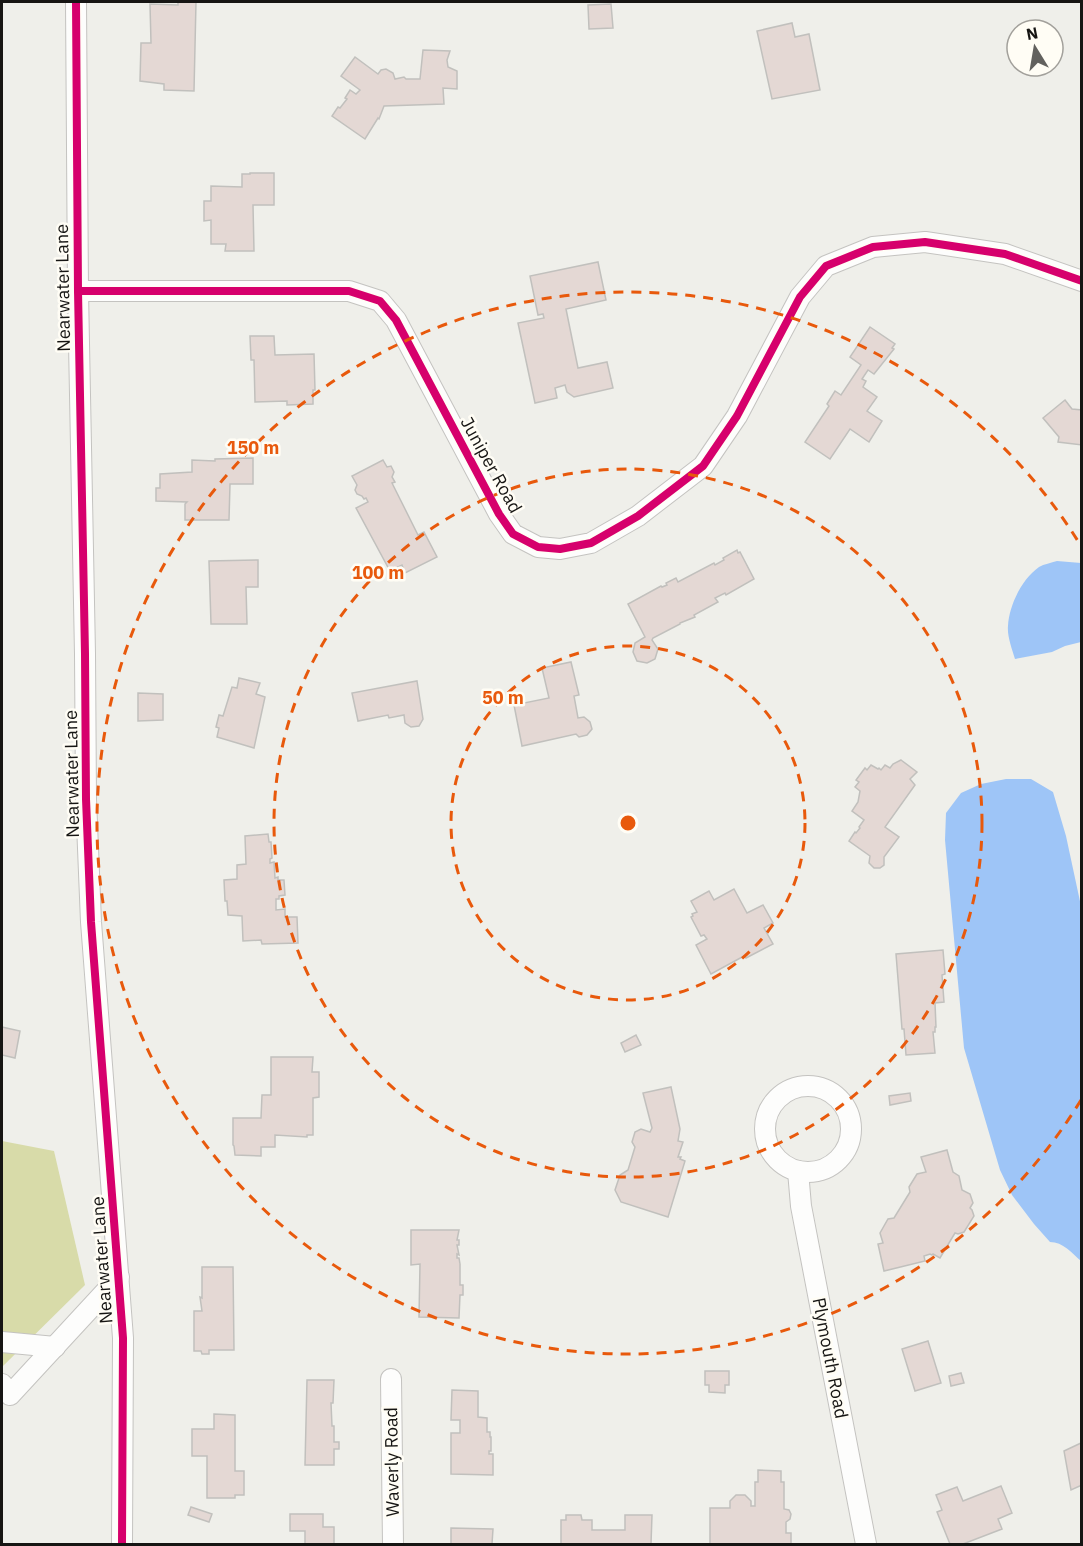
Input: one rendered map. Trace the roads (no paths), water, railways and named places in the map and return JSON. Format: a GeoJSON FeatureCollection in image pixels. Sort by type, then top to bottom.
{"type":"FeatureCollection","features":[{"type":"Feature","properties":{"kind":"street","name":"Nearwater Lane"},"geometry":{"type":"LineString","coordinates":[[76,2],[86,799],[91,922],[123,1338],[122,1545]]}},
{"type":"Feature","properties":{"kind":"street","name":"Juniper Road"},"geometry":{"type":"LineString","coordinates":[[78,291],[349,291],[380,301],[396,320],[499,514],[513,534],[538,547],[560,549],[591,543],[638,516],[703,466],[737,416],[800,297],[826,266],[873,247],[925,242],[1005,254],[1082,281]]}},
{"type":"Feature","properties":{"kind":"street"},"geometry":{"type":"LineString","coordinates":[[801,1086],[818,1087],[833,1094],[844,1106],[850,1122],[850,1139],[843,1154],[830,1166],[814,1172],[798,1171],[782,1164],[771,1152],[765,1136],[766,1119],[772,1104],[785,1093],[801,1086]]}},
{"type":"Feature","properties":{"kind":"street","name":"Plymouth Road"},"geometry":{"type":"LineString","coordinates":[[798,1171],[801,1206],[867,1545]]}},
{"type":"Feature","properties":{"kind":"street"},"geometry":{"type":"LineString","coordinates":[[2,1384],[10,1395],[119,1277]]}},
{"type":"Feature","properties":{"kind":"street"},"geometry":{"type":"LineString","coordinates":[[2,1342],[55,1347]]}},
{"type":"Feature","properties":{"kind":"street","name":"Waverly Road"},"geometry":{"type":"LineString","coordinates":[[391,1379],[393,1545]]}},
{"type":"Feature","properties":{"kind":"water"},"geometry":{"type":"Polygon","coordinates":[[[1057,561],[1081,563],[1081,642],[1052,652],[1015,659],[1008,630],[1014,601],[1022,585],[1033,572],[1041,566],[1057,561]]]}},
{"type":"Feature","properties":{"kind":"water"},"geometry":{"type":"Polygon","coordinates":[[[1006,779],[1031,779],[1053,792],[1066,836],[1081,906],[1081,1261],[1063,1246],[1050,1242],[1012,1195],[1000,1170],[964,1048],[945,840],[946,813],[961,793],[981,784],[1006,779]]]}}]}
